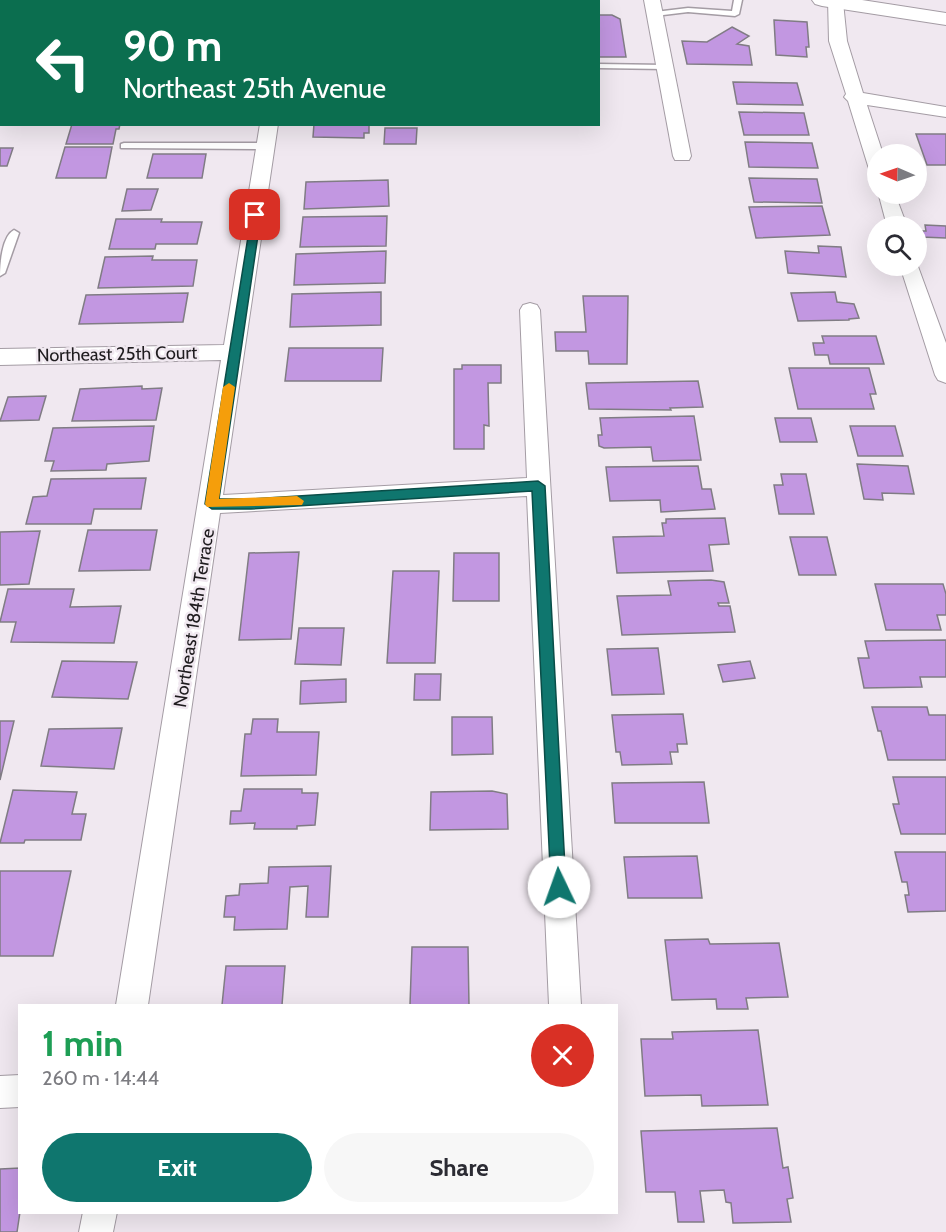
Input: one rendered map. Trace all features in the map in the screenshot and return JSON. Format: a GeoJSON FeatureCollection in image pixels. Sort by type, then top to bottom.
{"type":"FeatureCollection","features":[{"type":"Feature","properties":{"kind":"street"},"geometry":{"type":"LineString","coordinates":[[869,144],[853,97],[828,1],[946,19]]}},
{"type":"Feature","properties":{"kind":"street"},"geometry":{"type":"LineString","coordinates":[[653,7],[682,156]]}},
{"type":"Feature","properties":{"kind":"street"},"geometry":{"type":"LineString","coordinates":[[853,97],[946,112]]}},
{"type":"Feature","properties":{"kind":"street","name":"Northeast 184th Terrace"},"geometry":{"type":"LineString","coordinates":[[132,1004],[212,504],[267,135]]}},
{"type":"Feature","properties":{"kind":"street"},"geometry":{"type":"LineString","coordinates":[[913,276],[946,375]]}},
{"type":"Feature","properties":{"kind":"street"},"geometry":{"type":"LineString","coordinates":[[530,310],[565,1004]]}},
{"type":"Feature","properties":{"kind":"street","name":"Northeast 25th Court"},"geometry":{"type":"LineString","coordinates":[[0,357],[234,352]]}},
{"type":"Feature","properties":{"kind":"street"},"geometry":{"type":"LineString","coordinates":[[212,504],[251,504],[538,486]]}},
{"type":"Feature","properties":{"kind":"street"},"geometry":{"type":"LineString","coordinates":[[0,1092],[18,1091]]}},
{"type":"Feature","properties":{"kind":"street"},"geometry":{"type":"LineString","coordinates":[[96,1232],[100,1214]]}},
{"type":"Feature","properties":{"kind":"lane"},"geometry":{"type":"LineString","coordinates":[[653,7],[735,14],[738,0]]}},
{"type":"Feature","properties":{"kind":"lane"},"geometry":{"type":"LineString","coordinates":[[600,66],[664,67]]}},
{"type":"Feature","properties":{"kind":"lane"},"geometry":{"type":"LineString","coordinates":[[124,146],[267,135]]}},
{"type":"Feature","properties":{"kind":"lane"},"geometry":{"type":"LineString","coordinates":[[0,273],[14,233]]}},
{"type":"Feature","properties":{"kind":"building"},"geometry":{"type":"Polygon","coordinates":[[[600,15],[612,15],[620,19],[626,57],[600,57],[600,15]]]}},
{"type":"Feature","properties":{"kind":"building"},"geometry":{"type":"Polygon","coordinates":[[[774,20],[807,22],[809,47],[806,47],[807,57],[776,55],[774,20]]]}},
{"type":"Feature","properties":{"kind":"building"},"geometry":{"type":"Polygon","coordinates":[[[732,27],[749,36],[737,44],[749,46],[752,65],[687,64],[682,41],[707,42],[732,27]]]}},
{"type":"Feature","properties":{"kind":"building"},"geometry":{"type":"Polygon","coordinates":[[[733,82],[797,83],[803,105],[737,104],[733,82]]]}},
{"type":"Feature","properties":{"kind":"building"},"geometry":{"type":"Polygon","coordinates":[[[739,112],[804,113],[809,135],[744,135],[739,112]]]}},
{"type":"Feature","properties":{"kind":"building"},"geometry":{"type":"Polygon","coordinates":[[[71,126],[120,126],[119,129],[116,129],[113,144],[66,144],[71,126]]]}},
{"type":"Feature","properties":{"kind":"building"},"geometry":{"type":"Polygon","coordinates":[[[314,126],[369,126],[369,133],[364,133],[364,138],[313,137],[314,126]]]}},
{"type":"Feature","properties":{"kind":"building"},"geometry":{"type":"Polygon","coordinates":[[[385,128],[417,128],[416,144],[384,144],[385,128]]]}},
{"type":"Feature","properties":{"kind":"building"},"geometry":{"type":"Polygon","coordinates":[[[916,134],[946,134],[946,165],[927,165],[927,144],[920,144],[916,134]]]}},
{"type":"Feature","properties":{"kind":"building"},"geometry":{"type":"Polygon","coordinates":[[[745,142],[812,143],[818,168],[749,167],[745,142]]]}},
{"type":"Feature","properties":{"kind":"building"},"geometry":{"type":"Polygon","coordinates":[[[65,147],[112,147],[106,178],[56,178],[65,147]]]}},
{"type":"Feature","properties":{"kind":"building"},"geometry":{"type":"Polygon","coordinates":[[[0,148],[13,148],[7,166],[0,166],[0,148]]]}},
{"type":"Feature","properties":{"kind":"building"},"geometry":{"type":"Polygon","coordinates":[[[153,154],[206,154],[202,178],[147,178],[153,154]]]}},
{"type":"Feature","properties":{"kind":"building"},"geometry":{"type":"Polygon","coordinates":[[[749,178],[817,179],[822,203],[754,202],[749,178]]]}},
{"type":"Feature","properties":{"kind":"building"},"geometry":{"type":"Polygon","coordinates":[[[388,180],[389,206],[304,209],[306,182],[388,180]]]}},
{"type":"Feature","properties":{"kind":"building"},"geometry":{"type":"Polygon","coordinates":[[[127,189],[158,189],[151,210],[122,211],[127,189]]]}},
{"type":"Feature","properties":{"kind":"building"},"geometry":{"type":"Polygon","coordinates":[[[822,206],[830,235],[756,238],[749,207],[822,206]]]}},
{"type":"Feature","properties":{"kind":"building"},"geometry":{"type":"Polygon","coordinates":[[[387,216],[386,246],[300,247],[303,217],[387,216]]]}},
{"type":"Feature","properties":{"kind":"building"},"geometry":{"type":"Polygon","coordinates":[[[116,219],[202,222],[197,244],[156,244],[155,249],[109,249],[116,219]]]}},
{"type":"Feature","properties":{"kind":"building"},"geometry":{"type":"Polygon","coordinates":[[[927,225],[946,226],[946,238],[927,237],[927,225]]]}},
{"type":"Feature","properties":{"kind":"building"},"geometry":{"type":"Polygon","coordinates":[[[818,246],[841,247],[846,277],[788,273],[785,251],[819,253],[818,246]]]}},
{"type":"Feature","properties":{"kind":"building"},"geometry":{"type":"Polygon","coordinates":[[[386,251],[385,283],[294,285],[296,254],[386,251]]]}},
{"type":"Feature","properties":{"kind":"building"},"geometry":{"type":"Polygon","coordinates":[[[153,256],[152,260],[197,260],[193,286],[98,288],[105,257],[153,256]]]}},
{"type":"Feature","properties":{"kind":"building"},"geometry":{"type":"Polygon","coordinates":[[[381,292],[381,325],[290,327],[292,294],[381,292]]]}},
{"type":"Feature","properties":{"kind":"building"},"geometry":{"type":"Polygon","coordinates":[[[835,292],[837,302],[854,304],[859,318],[798,321],[791,293],[835,292]]]}},
{"type":"Feature","properties":{"kind":"building"},"geometry":{"type":"Polygon","coordinates":[[[188,293],[183,322],[79,324],[86,295],[188,293]]]}},
{"type":"Feature","properties":{"kind":"building"},"geometry":{"type":"Polygon","coordinates":[[[583,296],[628,296],[627,364],[589,364],[588,351],[556,351],[555,332],[586,332],[583,296]]]}},
{"type":"Feature","properties":{"kind":"building"},"geometry":{"type":"Polygon","coordinates":[[[822,336],[876,336],[884,364],[830,364],[828,355],[815,355],[813,343],[824,343],[822,336]]]}},
{"type":"Feature","properties":{"kind":"building"},"geometry":{"type":"Polygon","coordinates":[[[289,348],[383,348],[381,381],[285,381],[289,348]]]}},
{"type":"Feature","properties":{"kind":"building"},"geometry":{"type":"Polygon","coordinates":[[[462,365],[501,365],[501,383],[488,383],[489,426],[484,425],[484,449],[454,449],[454,369],[462,369],[462,365]]]}},
{"type":"Feature","properties":{"kind":"building"},"geometry":{"type":"Polygon","coordinates":[[[789,368],[869,368],[876,394],[870,394],[874,409],[798,409],[789,368]]]}},
{"type":"Feature","properties":{"kind":"building"},"geometry":{"type":"Polygon","coordinates":[[[698,381],[703,407],[670,408],[671,410],[589,409],[586,383],[698,381]]]}},
{"type":"Feature","properties":{"kind":"building"},"geometry":{"type":"Polygon","coordinates":[[[142,386],[142,389],[162,388],[156,420],[72,421],[80,389],[142,386]]]}},
{"type":"Feature","properties":{"kind":"building"},"geometry":{"type":"Polygon","coordinates":[[[46,396],[39,420],[0,421],[8,397],[46,396]]]}},
{"type":"Feature","properties":{"kind":"building"},"geometry":{"type":"Polygon","coordinates":[[[694,416],[701,460],[653,461],[651,447],[604,448],[599,446],[598,435],[602,435],[600,418],[694,416]]]}},
{"type":"Feature","properties":{"kind":"building"},"geometry":{"type":"Polygon","coordinates":[[[775,418],[811,418],[817,442],[780,442],[775,418]]]}},
{"type":"Feature","properties":{"kind":"building"},"geometry":{"type":"Polygon","coordinates":[[[154,426],[149,461],[107,464],[106,470],[51,471],[54,461],[45,461],[53,428],[154,426]]]}},
{"type":"Feature","properties":{"kind":"building"},"geometry":{"type":"Polygon","coordinates":[[[850,426],[895,426],[903,456],[858,456],[850,426]]]}},
{"type":"Feature","properties":{"kind":"building"},"geometry":{"type":"Polygon","coordinates":[[[857,464],[908,466],[914,494],[882,493],[883,500],[864,499],[857,464]]]}},
{"type":"Feature","properties":{"kind":"building"},"geometry":{"type":"Polygon","coordinates":[[[698,466],[702,489],[711,489],[715,509],[661,512],[660,500],[610,501],[606,467],[698,466]]]}},
{"type":"Feature","properties":{"kind":"building"},"geometry":{"type":"Polygon","coordinates":[[[781,474],[806,474],[814,514],[779,514],[774,485],[783,485],[781,474]]]}},
{"type":"Feature","properties":{"kind":"building"},"geometry":{"type":"Polygon","coordinates":[[[146,478],[141,509],[94,509],[91,524],[26,524],[33,497],[47,496],[51,479],[146,478]]]}},
{"type":"Feature","properties":{"kind":"building"},"geometry":{"type":"Polygon","coordinates":[[[725,518],[729,544],[709,545],[713,571],[617,573],[613,537],[664,536],[662,523],[666,523],[666,519],[725,518]]]}},
{"type":"Feature","properties":{"kind":"building"},"geometry":{"type":"Polygon","coordinates":[[[88,530],[157,530],[150,570],[79,571],[88,530]]]}},
{"type":"Feature","properties":{"kind":"building"},"geometry":{"type":"Polygon","coordinates":[[[40,531],[29,584],[0,585],[0,532],[40,531]]]}},
{"type":"Feature","properties":{"kind":"building"},"geometry":{"type":"Polygon","coordinates":[[[790,537],[827,537],[836,575],[799,575],[790,537]]]}},
{"type":"Feature","properties":{"kind":"building"},"geometry":{"type":"Polygon","coordinates":[[[299,552],[291,639],[239,640],[249,553],[299,552]]]}},
{"type":"Feature","properties":{"kind":"building"},"geometry":{"type":"Polygon","coordinates":[[[454,553],[499,553],[499,601],[453,601],[454,553]]]}},
{"type":"Feature","properties":{"kind":"building"},"geometry":{"type":"Polygon","coordinates":[[[393,571],[439,571],[435,663],[387,663],[393,571]]]}},
{"type":"Feature","properties":{"kind":"building"},"geometry":{"type":"Polygon","coordinates":[[[668,581],[724,582],[729,603],[718,603],[719,606],[730,606],[735,632],[622,635],[617,596],[671,595],[668,581]]]}},
{"type":"Feature","properties":{"kind":"building"},"geometry":{"type":"Polygon","coordinates":[[[875,584],[943,584],[946,594],[946,615],[937,615],[941,630],[886,630],[875,584]]]}},
{"type":"Feature","properties":{"kind":"building"},"geometry":{"type":"Polygon","coordinates":[[[8,589],[74,589],[70,607],[121,606],[114,643],[11,642],[16,622],[0,622],[8,589]]]}},
{"type":"Feature","properties":{"kind":"building"},"geometry":{"type":"Polygon","coordinates":[[[299,628],[344,628],[341,665],[295,664],[299,628]]]}},
{"type":"Feature","properties":{"kind":"building"},"geometry":{"type":"Polygon","coordinates":[[[946,640],[946,677],[920,677],[922,687],[864,688],[858,658],[869,658],[865,641],[946,640]]]}},
{"type":"Feature","properties":{"kind":"building"},"geometry":{"type":"Polygon","coordinates":[[[658,648],[664,694],[612,695],[607,649],[658,648]]]}},
{"type":"Feature","properties":{"kind":"building"},"geometry":{"type":"Polygon","coordinates":[[[62,661],[137,662],[128,699],[52,697],[62,661]]]}},
{"type":"Feature","properties":{"kind":"building"},"geometry":{"type":"Polygon","coordinates":[[[750,661],[755,678],[723,682],[718,665],[750,661]]]}},
{"type":"Feature","properties":{"kind":"building"},"geometry":{"type":"Polygon","coordinates":[[[415,674],[441,674],[440,700],[414,700],[415,674]]]}},
{"type":"Feature","properties":{"kind":"building"},"geometry":{"type":"Polygon","coordinates":[[[346,679],[346,702],[300,704],[301,681],[346,679]]]}},
{"type":"Feature","properties":{"kind":"building"},"geometry":{"type":"Polygon","coordinates":[[[872,707],[927,707],[929,715],[946,715],[946,760],[888,760],[872,707]]]}},
{"type":"Feature","properties":{"kind":"building"},"geometry":{"type":"Polygon","coordinates":[[[683,714],[687,744],[677,744],[678,752],[670,752],[672,764],[622,765],[620,752],[616,752],[612,715],[683,714]]]}},
{"type":"Feature","properties":{"kind":"building"},"geometry":{"type":"Polygon","coordinates":[[[452,717],[492,717],[493,754],[452,755],[452,717]]]}},
{"type":"Feature","properties":{"kind":"building"},"geometry":{"type":"Polygon","coordinates":[[[253,719],[278,719],[277,732],[319,732],[316,775],[241,776],[245,734],[251,734],[253,719]]]}},
{"type":"Feature","properties":{"kind":"building"},"geometry":{"type":"Polygon","coordinates":[[[0,721],[14,721],[0,780],[0,721]]]}},
{"type":"Feature","properties":{"kind":"building"},"geometry":{"type":"Polygon","coordinates":[[[122,728],[114,769],[41,766],[49,729],[122,728]]]}},
{"type":"Feature","properties":{"kind":"building"},"geometry":{"type":"Polygon","coordinates":[[[893,777],[946,777],[946,834],[901,834],[893,804],[899,804],[893,777]]]}},
{"type":"Feature","properties":{"kind":"building"},"geometry":{"type":"Polygon","coordinates":[[[704,782],[709,823],[615,823],[612,783],[704,782]]]}},
{"type":"Feature","properties":{"kind":"building"},"geometry":{"type":"Polygon","coordinates":[[[244,789],[302,789],[302,793],[318,793],[315,825],[297,826],[297,829],[254,829],[255,823],[230,824],[231,811],[241,811],[244,789]]]}},
{"type":"Feature","properties":{"kind":"building"},"geometry":{"type":"Polygon","coordinates":[[[13,790],[77,792],[72,814],[86,814],[81,840],[25,840],[24,843],[0,843],[13,790]]]}},
{"type":"Feature","properties":{"kind":"building"},"geometry":{"type":"Polygon","coordinates":[[[492,791],[507,794],[508,829],[430,830],[431,792],[492,791]]]}},
{"type":"Feature","properties":{"kind":"building"},"geometry":{"type":"Polygon","coordinates":[[[895,852],[946,852],[946,911],[908,912],[905,895],[909,895],[907,882],[902,882],[895,852]]]}},
{"type":"Feature","properties":{"kind":"building"},"geometry":{"type":"Polygon","coordinates":[[[697,856],[702,898],[628,898],[624,857],[697,856]]]}},
{"type":"Feature","properties":{"kind":"building"},"geometry":{"type":"Polygon","coordinates":[[[331,866],[328,917],[306,917],[308,886],[290,887],[287,929],[234,930],[235,917],[224,917],[226,896],[239,895],[240,884],[268,883],[269,867],[331,866]]]}},
{"type":"Feature","properties":{"kind":"building"},"geometry":{"type":"Polygon","coordinates":[[[0,871],[71,871],[53,956],[0,956],[0,871]]]}},
{"type":"Feature","properties":{"kind":"building"},"geometry":{"type":"Polygon","coordinates":[[[708,939],[710,944],[779,943],[788,997],[746,998],[748,1009],[717,1009],[716,999],[672,1000],[665,940],[708,939]]]}},
{"type":"Feature","properties":{"kind":"building"},"geometry":{"type":"Polygon","coordinates":[[[412,947],[468,947],[469,1004],[410,1004],[412,947]]]}},
{"type":"Feature","properties":{"kind":"building"},"geometry":{"type":"Polygon","coordinates":[[[226,966],[285,966],[282,1004],[222,1004],[226,966]]]}},
{"type":"Feature","properties":{"kind":"building"},"geometry":{"type":"Polygon","coordinates":[[[758,1030],[768,1105],[702,1106],[701,1095],[645,1096],[641,1039],[673,1039],[672,1032],[758,1030]]]}},
{"type":"Feature","properties":{"kind":"building"},"geometry":{"type":"Polygon","coordinates":[[[777,1128],[783,1168],[788,1167],[793,1198],[787,1199],[791,1222],[733,1223],[731,1203],[726,1202],[724,1190],[700,1191],[704,1222],[678,1222],[675,1192],[646,1192],[641,1131],[777,1128]]]}},
{"type":"Feature","properties":{"kind":"building"},"geometry":{"type":"Polygon","coordinates":[[[18,1168],[20,1214],[17,1232],[0,1232],[0,1169],[18,1168]]]}},
{"type":"Feature","properties":{"kind":"slow traffic"},"geometry":{"type":"LineString","coordinates":[[229,387],[212,504],[297,501]]}},
{"type":"Feature","properties":{"kind":"route"},"geometry":{"type":"LineString","coordinates":[[255,215],[212,504],[251,504],[538,486],[559,887]]}}]}
